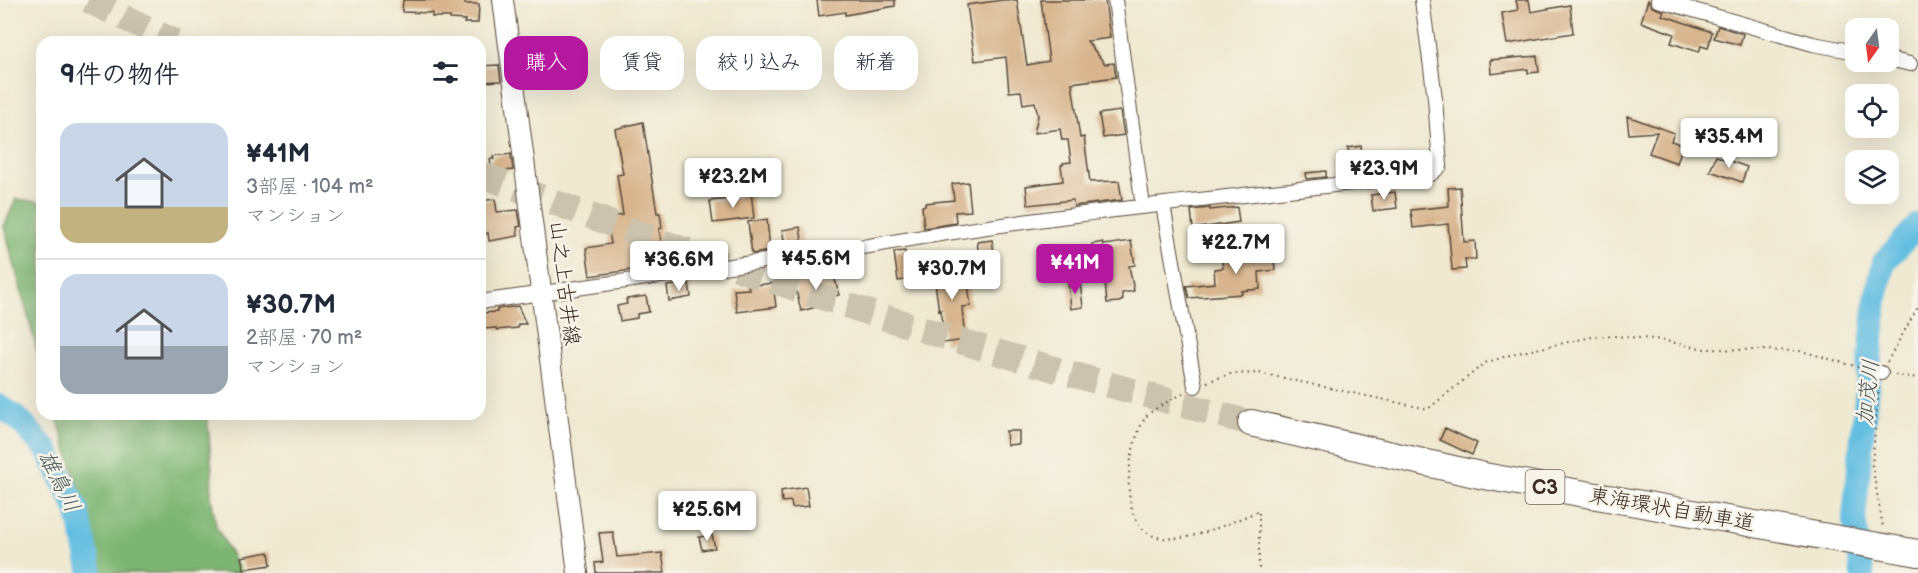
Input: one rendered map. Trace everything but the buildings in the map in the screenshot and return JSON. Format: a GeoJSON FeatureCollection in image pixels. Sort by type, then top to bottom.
{"type":"FeatureCollection","features":[{"type":"Feature","properties":{"kind":"highway","name":"東海環状自動車道"},"geometry":{"type":"LineString","coordinates":[[1251,423],[1484,476],[1840,540],[1877,540],[1918,553]]}},
{"type":"Feature","properties":{"kind":"main road","name":"山之上古井線"},"geometry":{"type":"LineString","coordinates":[[503,0],[578,573]]}},
{"type":"Feature","properties":{"kind":"street"},"geometry":{"type":"LineString","coordinates":[[1115,0],[1143,207]]}},
{"type":"Feature","properties":{"kind":"street"},"geometry":{"type":"LineString","coordinates":[[486,301],[931,235],[1143,207],[1431,174],[1440,166],[1435,98],[1422,0]]}},
{"type":"Feature","properties":{"kind":"street"},"geometry":{"type":"LineString","coordinates":[[1658,0],[1672,6],[1802,41],[1845,50]]}},
{"type":"Feature","properties":{"kind":"street"},"geometry":{"type":"LineString","coordinates":[[1899,62],[1910,64]]}},
{"type":"Feature","properties":{"kind":"street"},"geometry":{"type":"LineString","coordinates":[[1163,205],[1195,386]]}},
{"type":"Feature","properties":{"kind":"path"},"geometry":{"type":"LineString","coordinates":[[1877,540],[1872,465],[1880,373],[1918,307]]}},
{"type":"Feature","properties":{"kind":"path"},"geometry":{"type":"LineString","coordinates":[[1259,573],[1259,512],[1179,539],[1159,538],[1144,531],[1133,518],[1128,478],[1134,444],[1147,416],[1195,386],[1230,374],[1259,373],[1428,409],[1485,363],[1513,354],[1593,337],[1614,336],[1655,339],[1705,350],[1801,351],[1880,373],[1918,378]]}},
{"type":"Feature","properties":{"kind":"green space"},"geometry":{"type":"Polygon","coordinates":[[[16,199],[36,202],[36,346],[4,226],[16,199]]]}},
{"type":"Feature","properties":{"kind":"green space"},"geometry":{"type":"Polygon","coordinates":[[[58,420],[208,420],[212,471],[211,495],[216,526],[241,573],[102,573],[91,528],[58,420]]]}},
{"type":"Feature","properties":{"kind":"waterway","name":"加茂川"},"geometry":{"type":"LineString","coordinates":[[1862,573],[1854,518],[1876,298],[1884,262],[1918,225]]}},
{"type":"Feature","properties":{"kind":"waterway","name":"雄鳥川"},"geometry":{"type":"LineString","coordinates":[[0,406],[17,418],[47,450],[77,509],[91,573]]}},
{"type":"Feature","properties":{"kind":"tunnel"},"geometry":{"type":"LineString","coordinates":[[88,0],[163,36]]}},
{"type":"Feature","properties":{"kind":"tunnel"},"geometry":{"type":"LineString","coordinates":[[486,176],[687,251],[896,321],[1064,372],[1251,423]]}}]}
